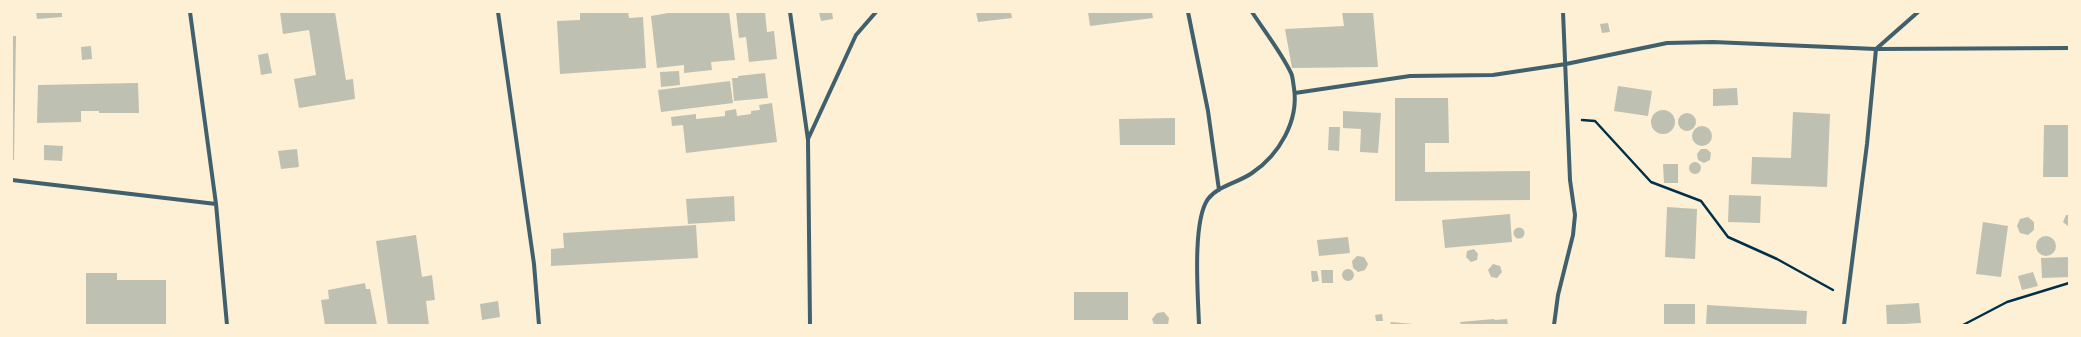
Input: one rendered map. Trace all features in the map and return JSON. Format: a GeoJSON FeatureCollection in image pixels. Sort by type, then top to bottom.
{"type":"FeatureCollection","features":[{"type":"Feature","properties":{"kind":"street"},"geometry":{"type":"LineString","coordinates":[[190,12],[216,204],[227,325]]}},
{"type":"Feature","properties":{"kind":"street"},"geometry":{"type":"LineString","coordinates":[[498,12],[534,264],[539,325]]}},
{"type":"Feature","properties":{"kind":"street"},"geometry":{"type":"LineString","coordinates":[[790,12],[808,140],[810,325]]}},
{"type":"Feature","properties":{"kind":"street"},"geometry":{"type":"LineString","coordinates":[[808,140],[856,35],[876,12]]}},
{"type":"Feature","properties":{"kind":"street"},"geometry":{"type":"LineString","coordinates":[[1188,12],[1208,112],[1219,190]]}},
{"type":"Feature","properties":{"kind":"street"},"geometry":{"type":"LineString","coordinates":[[1199,325],[1198,247],[1200,219],[1208,200],[1219,190],[1252,174],[1267,161],[1283,141],[1293,117],[1295,93],[1292,74],[1252,12]]}},
{"type":"Feature","properties":{"kind":"street"},"geometry":{"type":"LineString","coordinates":[[1554,325],[1558,296],[1574,235],[1575,215],[1570,180],[1563,12]]}},
{"type":"Feature","properties":{"kind":"street"},"geometry":{"type":"LineString","coordinates":[[1844,325],[1867,144],[1876,49],[1918,12]]}},
{"type":"Feature","properties":{"kind":"street"},"geometry":{"type":"LineString","coordinates":[[1295,93],[1410,76],[1493,76],[1566,64],[1667,43],[1713,42],[1876,49],[2069,48]]}},
{"type":"Feature","properties":{"kind":"street"},"geometry":{"type":"LineString","coordinates":[[12,180],[216,204]]}},
{"type":"Feature","properties":{"kind":"path"},"geometry":{"type":"LineString","coordinates":[[1568,119],[1595,121],[1651,182],[1701,201],[1728,236],[1776,259],[1847,298]]}},
{"type":"Feature","properties":{"kind":"path"},"geometry":{"type":"LineString","coordinates":[[1963,325],[2007,302],[2069,283]]}},
{"type":"Feature","properties":{"kind":"building"},"geometry":{"type":"Polygon","coordinates":[[[36,12],[62,12],[62,17],[37,19],[36,12]]]}},
{"type":"Feature","properties":{"kind":"building"},"geometry":{"type":"Polygon","coordinates":[[[280,12],[335,12],[346,80],[353,79],[355,99],[299,108],[294,79],[316,75],[309,30],[283,34],[280,12]]]}},
{"type":"Feature","properties":{"kind":"building"},"geometry":{"type":"Polygon","coordinates":[[[580,12],[628,12],[629,18],[643,17],[646,68],[560,74],[557,21],[580,20],[580,12]]]}},
{"type":"Feature","properties":{"kind":"building"},"geometry":{"type":"Polygon","coordinates":[[[674,12],[729,12],[735,60],[711,62],[712,70],[684,73],[684,65],[657,68],[651,16],[674,12]]]}},
{"type":"Feature","properties":{"kind":"building"},"geometry":{"type":"Polygon","coordinates":[[[736,12],[765,12],[767,32],[774,31],[777,59],[749,62],[746,37],[739,38],[736,12]]]}},
{"type":"Feature","properties":{"kind":"building"},"geometry":{"type":"Polygon","coordinates":[[[819,12],[832,12],[833,19],[821,21],[819,12]]]}},
{"type":"Feature","properties":{"kind":"building"},"geometry":{"type":"Polygon","coordinates":[[[976,12],[1011,12],[1012,18],[978,22],[976,12]]]}},
{"type":"Feature","properties":{"kind":"building"},"geometry":{"type":"Polygon","coordinates":[[[1088,12],[1152,12],[1153,18],[1090,26],[1088,12]]]}},
{"type":"Feature","properties":{"kind":"building"},"geometry":{"type":"Polygon","coordinates":[[[1342,12],[1373,12],[1378,67],[1292,68],[1285,29],[1344,26],[1342,12]]]}},
{"type":"Feature","properties":{"kind":"building"},"geometry":{"type":"Polygon","coordinates":[[[1608,23],[1610,32],[1602,33],[1600,24],[1608,23]]]}},
{"type":"Feature","properties":{"kind":"building"},"geometry":{"type":"Polygon","coordinates":[[[12,36],[16,36],[14,160],[12,160],[12,36]]]}},
{"type":"Feature","properties":{"kind":"building"},"geometry":{"type":"Polygon","coordinates":[[[91,46],[92,59],[82,60],[81,47],[91,46]]]}},
{"type":"Feature","properties":{"kind":"building"},"geometry":{"type":"Polygon","coordinates":[[[268,53],[272,73],[261,75],[258,55],[268,53]]]}},
{"type":"Feature","properties":{"kind":"building"},"geometry":{"type":"Polygon","coordinates":[[[679,71],[680,85],[661,87],[660,72],[679,71]]]}},
{"type":"Feature","properties":{"kind":"building"},"geometry":{"type":"Polygon","coordinates":[[[765,73],[768,98],[734,101],[732,78],[765,73]]]}},
{"type":"Feature","properties":{"kind":"building"},"geometry":{"type":"Polygon","coordinates":[[[730,81],[733,103],[661,112],[658,90],[730,81]]]}},
{"type":"Feature","properties":{"kind":"building"},"geometry":{"type":"Polygon","coordinates":[[[138,83],[139,113],[99,113],[99,111],[81,111],[81,122],[37,123],[38,85],[138,83]]]}},
{"type":"Feature","properties":{"kind":"building"},"geometry":{"type":"Polygon","coordinates":[[[1618,86],[1652,91],[1648,116],[1614,111],[1618,86]]]}},
{"type":"Feature","properties":{"kind":"building"},"geometry":{"type":"Polygon","coordinates":[[[1737,88],[1738,105],[1713,106],[1713,89],[1737,88]]]}},
{"type":"Feature","properties":{"kind":"building"},"geometry":{"type":"Polygon","coordinates":[[[1395,98],[1448,98],[1449,143],[1425,143],[1425,172],[1530,171],[1530,200],[1395,201],[1395,98]]]}},
{"type":"Feature","properties":{"kind":"building"},"geometry":{"type":"Polygon","coordinates":[[[772,103],[777,142],[686,153],[683,125],[672,126],[671,117],[696,114],[696,119],[725,116],[725,111],[736,109],[737,116],[751,114],[751,111],[760,110],[759,105],[772,103]]]}},
{"type":"Feature","properties":{"kind":"building"},"geometry":{"type":"Polygon","coordinates":[[[1663,110],[1671,114],[1675,122],[1671,130],[1663,134],[1655,130],[1651,122],[1655,114],[1663,110]]]}},
{"type":"Feature","properties":{"kind":"building"},"geometry":{"type":"Polygon","coordinates":[[[1343,111],[1381,113],[1378,153],[1360,152],[1361,129],[1343,128],[1343,111]]]}},
{"type":"Feature","properties":{"kind":"building"},"geometry":{"type":"Polygon","coordinates":[[[1793,112],[1830,114],[1827,187],[1751,184],[1752,157],[1791,158],[1793,112]]]}},
{"type":"Feature","properties":{"kind":"building"},"geometry":{"type":"Polygon","coordinates":[[[1687,113],[1693,116],[1696,122],[1693,128],[1687,131],[1681,128],[1678,122],[1681,116],[1687,113]]]}},
{"type":"Feature","properties":{"kind":"building"},"geometry":{"type":"Polygon","coordinates":[[[1175,118],[1175,145],[1120,145],[1119,119],[1175,118]]]}},
{"type":"Feature","properties":{"kind":"building"},"geometry":{"type":"Polygon","coordinates":[[[2044,125],[2069,125],[2069,177],[2043,177],[2044,125]]]}},
{"type":"Feature","properties":{"kind":"building"},"geometry":{"type":"Polygon","coordinates":[[[1702,126],[1709,129],[1712,136],[1709,143],[1702,146],[1695,143],[1692,136],[1695,129],[1702,126]]]}},
{"type":"Feature","properties":{"kind":"building"},"geometry":{"type":"Polygon","coordinates":[[[1329,127],[1340,127],[1339,151],[1328,150],[1329,127]]]}},
{"type":"Feature","properties":{"kind":"building"},"geometry":{"type":"Polygon","coordinates":[[[44,145],[63,146],[62,161],[44,160],[44,145]]]}},
{"type":"Feature","properties":{"kind":"building"},"geometry":{"type":"Polygon","coordinates":[[[297,149],[299,167],[281,169],[278,151],[297,149]]]}},
{"type":"Feature","properties":{"kind":"building"},"geometry":{"type":"Polygon","coordinates":[[[1701,149],[1707,149],[1711,153],[1710,160],[1704,163],[1698,160],[1697,154],[1701,149]]]}},
{"type":"Feature","properties":{"kind":"building"},"geometry":{"type":"Polygon","coordinates":[[[1693,162],[1697,162],[1701,168],[1697,174],[1693,174],[1689,170],[1689,166],[1693,162]]]}},
{"type":"Feature","properties":{"kind":"building"},"geometry":{"type":"Polygon","coordinates":[[[1663,164],[1678,164],[1678,183],[1664,183],[1663,164]]]}},
{"type":"Feature","properties":{"kind":"building"},"geometry":{"type":"Polygon","coordinates":[[[1729,195],[1761,196],[1760,223],[1728,222],[1729,195]]]}},
{"type":"Feature","properties":{"kind":"building"},"geometry":{"type":"Polygon","coordinates":[[[734,196],[735,221],[688,224],[686,199],[734,196]]]}},
{"type":"Feature","properties":{"kind":"building"},"geometry":{"type":"Polygon","coordinates":[[[1667,207],[1697,209],[1695,259],[1665,257],[1667,207]]]}},
{"type":"Feature","properties":{"kind":"building"},"geometry":{"type":"Polygon","coordinates":[[[1510,214],[1512,242],[1445,248],[1442,220],[1510,214]]]}},
{"type":"Feature","properties":{"kind":"building"},"geometry":{"type":"Polygon","coordinates":[[[2066,215],[2069,215],[2069,227],[2063,222],[2066,215]]]}},
{"type":"Feature","properties":{"kind":"building"},"geometry":{"type":"Polygon","coordinates":[[[2028,217],[2034,222],[2034,230],[2028,235],[2020,233],[2017,226],[2020,219],[2028,217]]]}},
{"type":"Feature","properties":{"kind":"building"},"geometry":{"type":"Polygon","coordinates":[[[1983,222],[2008,226],[2001,277],[1976,274],[1983,222]]]}},
{"type":"Feature","properties":{"kind":"building"},"geometry":{"type":"Polygon","coordinates":[[[696,225],[698,258],[551,266],[551,249],[564,248],[563,233],[696,225]]]}},
{"type":"Feature","properties":{"kind":"building"},"geometry":{"type":"Polygon","coordinates":[[[1519,227],[1523,229],[1525,233],[1523,237],[1519,239],[1515,237],[1513,233],[1515,229],[1519,227]]]}},
{"type":"Feature","properties":{"kind":"building"},"geometry":{"type":"Polygon","coordinates":[[[416,235],[422,277],[432,275],[435,300],[426,301],[429,325],[388,325],[376,241],[416,235]]]}},
{"type":"Feature","properties":{"kind":"building"},"geometry":{"type":"Polygon","coordinates":[[[2046,236],[2053,239],[2056,246],[2053,253],[2046,256],[2039,253],[2036,246],[2039,239],[2046,236]]]}},
{"type":"Feature","properties":{"kind":"building"},"geometry":{"type":"Polygon","coordinates":[[[1348,237],[1350,253],[1319,256],[1317,240],[1348,237]]]}},
{"type":"Feature","properties":{"kind":"building"},"geometry":{"type":"Polygon","coordinates":[[[1474,249],[1478,254],[1477,260],[1471,262],[1466,257],[1467,251],[1474,249]]]}},
{"type":"Feature","properties":{"kind":"building"},"geometry":{"type":"Polygon","coordinates":[[[1357,256],[1364,257],[1368,264],[1365,270],[1358,272],[1353,268],[1352,261],[1357,256]]]}},
{"type":"Feature","properties":{"kind":"building"},"geometry":{"type":"Polygon","coordinates":[[[2069,257],[2069,277],[2042,278],[2041,258],[2069,257]]]}},
{"type":"Feature","properties":{"kind":"building"},"geometry":{"type":"Polygon","coordinates":[[[1493,264],[1500,266],[1502,272],[1497,278],[1491,277],[1488,270],[1493,264]]]}},
{"type":"Feature","properties":{"kind":"building"},"geometry":{"type":"Polygon","coordinates":[[[1346,269],[1350,269],[1354,275],[1350,281],[1346,281],[1342,277],[1342,273],[1346,269]]]}},
{"type":"Feature","properties":{"kind":"building"},"geometry":{"type":"Polygon","coordinates":[[[1321,270],[1333,270],[1333,283],[1322,283],[1321,270]]]}},
{"type":"Feature","properties":{"kind":"building"},"geometry":{"type":"Polygon","coordinates":[[[1311,271],[1317,271],[1319,281],[1312,282],[1311,271]]]}},
{"type":"Feature","properties":{"kind":"building"},"geometry":{"type":"Polygon","coordinates":[[[2033,272],[2038,286],[2022,290],[2018,276],[2033,272]]]}},
{"type":"Feature","properties":{"kind":"building"},"geometry":{"type":"Polygon","coordinates":[[[86,273],[117,273],[117,280],[166,280],[166,325],[86,325],[86,273]]]}},
{"type":"Feature","properties":{"kind":"building"},"geometry":{"type":"Polygon","coordinates":[[[365,283],[366,289],[370,289],[377,325],[325,325],[321,300],[329,299],[328,290],[365,283]]]}},
{"type":"Feature","properties":{"kind":"building"},"geometry":{"type":"Polygon","coordinates":[[[1074,292],[1128,292],[1128,320],[1074,320],[1074,292]]]}},
{"type":"Feature","properties":{"kind":"building"},"geometry":{"type":"Polygon","coordinates":[[[498,301],[500,317],[482,320],[480,304],[498,301]]]}},
{"type":"Feature","properties":{"kind":"building"},"geometry":{"type":"Polygon","coordinates":[[[1919,303],[1921,323],[1887,325],[1886,305],[1919,303]]]}},
{"type":"Feature","properties":{"kind":"building"},"geometry":{"type":"Polygon","coordinates":[[[1664,304],[1695,304],[1695,325],[1664,325],[1664,304]]]}},
{"type":"Feature","properties":{"kind":"building"},"geometry":{"type":"Polygon","coordinates":[[[1707,305],[1807,311],[1806,325],[1706,325],[1707,305]]]}},
{"type":"Feature","properties":{"kind":"building"},"geometry":{"type":"Polygon","coordinates":[[[1164,312],[1169,318],[1168,325],[1154,325],[1152,319],[1157,313],[1164,312]]]}},
{"type":"Feature","properties":{"kind":"building"},"geometry":{"type":"Polygon","coordinates":[[[1382,314],[1383,321],[1376,321],[1375,315],[1382,314]]]}},
{"type":"Feature","properties":{"kind":"building"},"geometry":{"type":"Polygon","coordinates":[[[1507,319],[1508,325],[1461,325],[1460,322],[1507,319]]]}},
{"type":"Feature","properties":{"kind":"building"},"geometry":{"type":"Polygon","coordinates":[[[1391,322],[1413,324],[1413,325],[1390,325],[1391,322]]]}}]}
